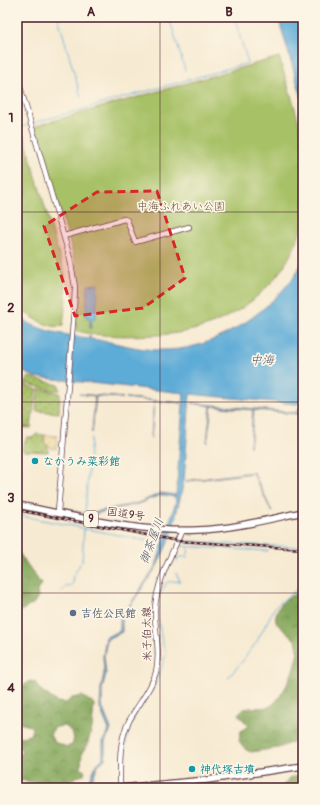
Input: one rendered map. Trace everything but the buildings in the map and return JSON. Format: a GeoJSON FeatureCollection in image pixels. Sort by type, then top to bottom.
{"type":"FeatureCollection","features":[{"type":"Feature","properties":{"kind":"highway","name":"国道9号"},"geometry":{"type":"LineString","coordinates":[[17,505],[114,523],[173,530],[210,529],[303,512]]}},
{"type":"Feature","properties":{"kind":"highway"},"geometry":{"type":"LineString","coordinates":[[120,785],[178,783],[207,780],[303,766]]}},
{"type":"Feature","properties":{"kind":"street"},"geometry":{"type":"LineString","coordinates":[[17,76],[64,236],[75,287],[58,512]]}},
{"type":"Feature","properties":{"kind":"street"},"geometry":{"type":"LineString","coordinates":[[64,236],[124,219],[127,220],[135,242],[189,226]]}},
{"type":"Feature","properties":{"kind":"street","name":"米子伯太線"},"geometry":{"type":"LineString","coordinates":[[120,785],[120,752],[124,733],[151,685],[157,666],[158,651],[155,613],[158,594],[182,530]]}},
{"type":"Feature","properties":{"kind":"highlighted area"},"geometry":{"type":"Polygon","coordinates":[[[157,191],[185,278],[143,308],[75,316],[44,226],[97,192],[157,191]]]}},
{"type":"Feature","properties":{"kind":"green space","name":"中海ふれあい公園"},"geometry":{"type":"Polygon","coordinates":[[[279,57],[296,111],[304,152],[304,210],[302,226],[294,248],[283,267],[269,285],[252,301],[213,323],[191,330],[160,335],[121,336],[84,333],[76,330],[79,284],[76,264],[35,126],[279,57]]]}},
{"type":"Feature","properties":{"kind":"green space"},"geometry":{"type":"Polygon","coordinates":[[[24,136],[65,275],[66,299],[63,326],[57,327],[45,324],[17,307],[17,137],[24,136]]]}},
{"type":"Feature","properties":{"kind":"green space"},"geometry":{"type":"Polygon","coordinates":[[[29,377],[59,385],[60,390],[51,390],[24,383],[29,377]]]}},
{"type":"Feature","properties":{"kind":"green space"},"geometry":{"type":"Polygon","coordinates":[[[22,384],[36,389],[31,428],[17,427],[17,391],[22,384]]]}},
{"type":"Feature","properties":{"kind":"green space"},"geometry":{"type":"Polygon","coordinates":[[[38,389],[60,393],[59,413],[36,411],[38,389]]]}},
{"type":"Feature","properties":{"kind":"green space"},"geometry":{"type":"Polygon","coordinates":[[[37,434],[44,435],[44,442],[48,446],[48,452],[23,451],[22,448],[27,437],[32,438],[37,434]]]}},
{"type":"Feature","properties":{"kind":"green space"},"geometry":{"type":"Polygon","coordinates":[[[17,550],[41,584],[37,591],[38,597],[33,604],[17,613],[17,550]]]}},
{"type":"Feature","properties":{"kind":"green space"},"geometry":{"type":"Polygon","coordinates":[[[303,592],[303,738],[278,748],[251,752],[246,750],[239,741],[241,731],[249,726],[238,714],[249,708],[270,706],[275,702],[286,687],[294,668],[298,650],[297,644],[293,638],[276,622],[276,616],[277,611],[283,602],[292,595],[303,592]]]}},
{"type":"Feature","properties":{"kind":"green space"},"geometry":{"type":"Polygon","coordinates":[[[29,681],[35,682],[38,688],[57,702],[66,703],[72,698],[82,696],[94,704],[92,728],[87,746],[82,752],[81,767],[85,772],[84,775],[76,777],[67,783],[55,785],[17,780],[17,755],[23,752],[17,745],[17,738],[30,735],[32,729],[31,726],[19,723],[17,721],[17,692],[29,681]],[[65,726],[56,727],[50,735],[54,742],[67,747],[72,745],[74,739],[70,730],[65,726]]]}},
{"type":"Feature","properties":{"kind":"green space"},"geometry":{"type":"Polygon","coordinates":[[[303,775],[303,788],[280,788],[290,778],[303,775]]]}},
{"type":"Feature","properties":{"kind":"sand"},"geometry":{"type":"Polygon","coordinates":[[[44,435],[57,436],[56,449],[45,444],[44,435]]]}},
{"type":"Feature","properties":{"kind":"water"},"geometry":{"type":"Polygon","coordinates":[[[278,17],[303,17],[303,102],[278,17]]]}},
{"type":"Feature","properties":{"kind":"water","name":"中海"},"geometry":{"type":"Polygon","coordinates":[[[303,258],[303,403],[295,404],[190,394],[184,481],[171,536],[157,566],[122,618],[122,632],[107,639],[104,656],[106,674],[102,689],[102,707],[111,729],[105,742],[105,759],[98,765],[89,788],[86,788],[96,765],[103,758],[103,741],[109,730],[100,708],[101,688],[104,673],[103,656],[106,637],[120,631],[120,619],[156,566],[176,501],[175,497],[161,495],[138,504],[89,515],[61,508],[86,514],[138,503],[161,493],[176,495],[184,393],[35,377],[17,369],[17,316],[35,326],[59,333],[87,338],[90,335],[90,339],[142,349],[179,349],[198,345],[217,338],[251,318],[267,306],[294,277],[303,258]]]}},
{"type":"Feature","properties":{"kind":"water"},"geometry":{"type":"Polygon","coordinates":[[[98,284],[96,319],[92,319],[90,328],[90,319],[86,317],[88,285],[98,284]]]}},
{"type":"Feature","properties":{"kind":"water"},"geometry":{"type":"Polygon","coordinates":[[[79,394],[123,398],[96,396],[92,433],[95,396],[79,394]]]}},
{"type":"Feature","properties":{"kind":"water"},"geometry":{"type":"Polygon","coordinates":[[[126,398],[182,403],[154,401],[126,398]]]}},
{"type":"Feature","properties":{"kind":"water"},"geometry":{"type":"Polygon","coordinates":[[[192,403],[297,413],[298,408],[303,432],[298,414],[254,410],[250,447],[253,410],[212,406],[207,443],[211,406],[192,403]]]}},
{"type":"Feature","properties":{"kind":"water"},"geometry":{"type":"Polygon","coordinates":[[[253,472],[272,512],[253,473],[186,481],[253,472]]]}},
{"type":"Feature","properties":{"kind":"waterway"},"geometry":{"type":"LineString","coordinates":[[58,17],[81,97]]}},
{"type":"Feature","properties":{"kind":"waterway"},"geometry":{"type":"LineString","coordinates":[[169,17],[185,70]]}},
{"type":"Feature","properties":{"kind":"waterway"},"geometry":{"type":"LineString","coordinates":[[33,123],[248,63],[234,17]]}},
{"type":"Feature","properties":{"kind":"waterway"},"geometry":{"type":"LineString","coordinates":[[17,128],[29,125]]}},
{"type":"Feature","properties":{"kind":"waterway"},"geometry":{"type":"LineString","coordinates":[[85,511],[91,438]]}},
{"type":"Feature","properties":{"kind":"waterway","name":"御茶屋川"},"geometry":{"type":"LineString","coordinates":[[17,515],[164,544]]}},
{"type":"Feature","properties":{"kind":"waterway"},"geometry":{"type":"LineString","coordinates":[[82,562],[84,529]]}},
{"type":"Feature","properties":{"kind":"waterway"},"geometry":{"type":"LineString","coordinates":[[182,540],[225,544],[303,547]]}},
{"type":"Feature","properties":{"kind":"waterway"},"geometry":{"type":"LineString","coordinates":[[180,546],[268,551]]}},
{"type":"Feature","properties":{"kind":"waterway"},"geometry":{"type":"LineString","coordinates":[[177,561],[178,557],[187,557],[189,548]]}},
{"type":"Feature","properties":{"kind":"waterway"},"geometry":{"type":"LineString","coordinates":[[62,591],[67,586],[70,587],[74,581],[72,578],[80,564]]}},
{"type":"Feature","properties":{"kind":"waterway"},"geometry":{"type":"LineString","coordinates":[[160,595],[167,582],[180,581],[176,573]]}},
{"type":"Feature","properties":{"kind":"waterway"},"geometry":{"type":"LineString","coordinates":[[256,643],[275,607],[297,589]]}},
{"type":"Feature","properties":{"kind":"waterway"},"geometry":{"type":"LineString","coordinates":[[159,622],[162,643],[166,652]]}},
{"type":"Feature","properties":{"kind":"waterway"},"geometry":{"type":"LineString","coordinates":[[246,656],[255,644]]}},
{"type":"Feature","properties":{"kind":"waterway"},"geometry":{"type":"LineString","coordinates":[[146,701],[154,687],[166,655]]}},
{"type":"Feature","properties":{"kind":"waterway"},"geometry":{"type":"LineString","coordinates":[[228,678],[245,658]]}},
{"type":"Feature","properties":{"kind":"waterway"},"geometry":{"type":"LineString","coordinates":[[124,769],[128,735],[134,719],[144,704]]}},
{"type":"Feature","properties":{"kind":"railway"},"geometry":{"type":"LineString","coordinates":[[17,510],[178,541],[303,549]]}},
{"type":"Feature","properties":{"kind":"place","name":"なかうみ菜彩館"},"geometry":{"type":"Point","coordinates":[35,461]}},
{"type":"Feature","properties":{"kind":"place","name":"吉佐公民館"},"geometry":{"type":"Point","coordinates":[73,613]}},
{"type":"Feature","properties":{"kind":"place","name":"神代塚古墳"},"geometry":{"type":"Point","coordinates":[192,769]}}]}
